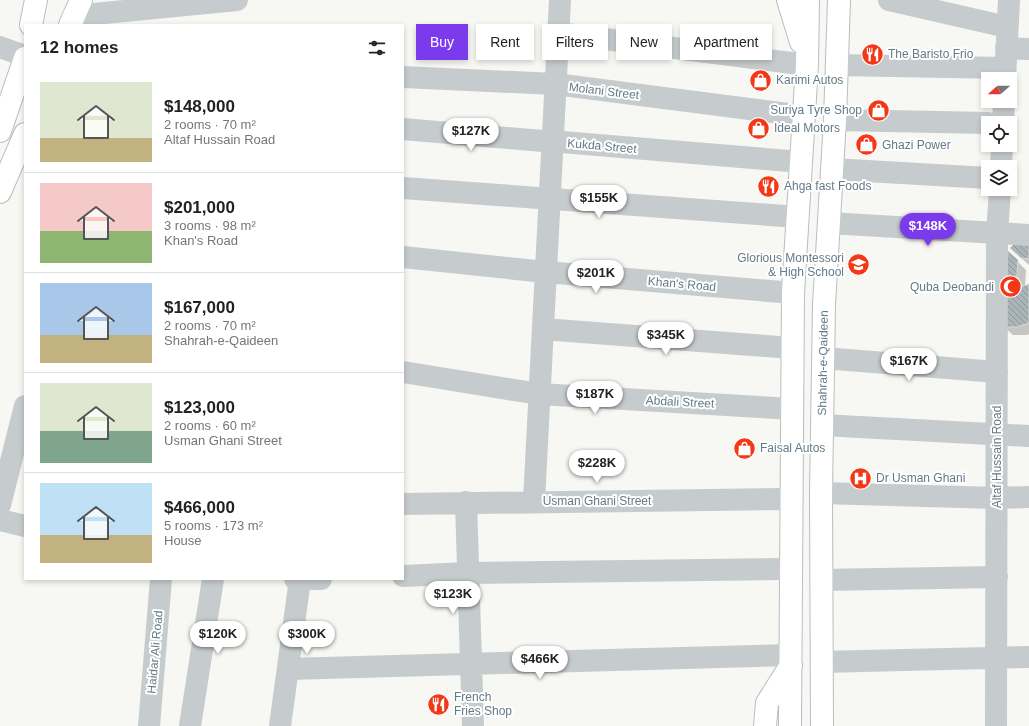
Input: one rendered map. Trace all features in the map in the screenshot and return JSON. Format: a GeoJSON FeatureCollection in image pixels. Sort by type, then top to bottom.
{"type":"FeatureCollection","features":[{"type":"Feature","properties":{"kind":"main road"},"geometry":{"type":"LineString","coordinates":[[31,24],[36,0]]}},
{"type":"Feature","properties":{"kind":"main road"},"geometry":{"type":"LineString","coordinates":[[788,0],[797,26],[806,65]]}},
{"type":"Feature","properties":{"kind":"main road"},"geometry":{"type":"LineString","coordinates":[[790,726],[793,294],[804,116],[808,0]]}},
{"type":"Feature","properties":{"kind":"main road","name":"Shahrah-e-Qaideen"},"geometry":{"type":"LineString","coordinates":[[822,726],[821,493],[824,304],[835,120],[839,0]]}},
{"type":"Feature","properties":{"kind":"main road"},"geometry":{"type":"LineString","coordinates":[[0,131],[8,87],[24,59]]}},
{"type":"Feature","properties":{"kind":"main road"},"geometry":{"type":"LineString","coordinates":[[0,192],[24,136]]}},
{"type":"Feature","properties":{"kind":"main road"},"geometry":{"type":"LineString","coordinates":[[765,726],[766,703],[791,660]]}},
{"type":"Feature","properties":{"kind":"street"},"geometry":{"type":"LineString","coordinates":[[75,14],[236,0]]}},
{"type":"Feature","properties":{"kind":"street"},"geometry":{"type":"LineString","coordinates":[[559,24],[560,0]]}},
{"type":"Feature","properties":{"kind":"street"},"geometry":{"type":"LineString","coordinates":[[889,0],[1006,56]]}},
{"type":"Feature","properties":{"kind":"street"},"geometry":{"type":"LineString","coordinates":[[1006,56],[1009,0]]}},
{"type":"Feature","properties":{"kind":"street"},"geometry":{"type":"LineString","coordinates":[[608,39],[806,65]]}},
{"type":"Feature","properties":{"kind":"street"},"geometry":{"type":"LineString","coordinates":[[0,47],[24,57]]}},
{"type":"Feature","properties":{"kind":"street"},"geometry":{"type":"LineString","coordinates":[[837,66],[1006,56],[1029,49]]}},
{"type":"Feature","properties":{"kind":"street"},"geometry":{"type":"LineString","coordinates":[[534,501],[556,60]]}},
{"type":"Feature","properties":{"kind":"street","name":"Molani Street"},"geometry":{"type":"LineString","coordinates":[[404,77],[555,84],[804,116]]}},
{"type":"Feature","properties":{"kind":"street"},"geometry":{"type":"LineString","coordinates":[[835,120],[981,123]]}},
{"type":"Feature","properties":{"kind":"street","name":"Kukda Street"},"geometry":{"type":"LineString","coordinates":[[404,129],[801,162]]}},
{"type":"Feature","properties":{"kind":"street"},"geometry":{"type":"LineString","coordinates":[[832,169],[981,178]]}},
{"type":"Feature","properties":{"kind":"street"},"geometry":{"type":"LineString","coordinates":[[404,188],[798,217]]}},
{"type":"Feature","properties":{"kind":"street","name":"Altaf Hussain Road"},"geometry":{"type":"LineString","coordinates":[[996,726],[997,372],[1000,196]]}},
{"type":"Feature","properties":{"kind":"street"},"geometry":{"type":"LineString","coordinates":[[829,223],[1029,235]]}},
{"type":"Feature","properties":{"kind":"street","name":"Khan's Road"},"geometry":{"type":"LineString","coordinates":[[404,257],[545,272],[793,294]]}},
{"type":"Feature","properties":{"kind":"street"},"geometry":{"type":"LineString","coordinates":[[543,329],[792,348]]}},
{"type":"Feature","properties":{"kind":"street"},"geometry":{"type":"LineString","coordinates":[[823,358],[997,372]]}},
{"type":"Feature","properties":{"kind":"street","name":"Abdali Street"},"geometry":{"type":"LineString","coordinates":[[404,372],[539,394],[792,409]]}},
{"type":"Feature","properties":{"kind":"street"},"geometry":{"type":"LineString","coordinates":[[0,505],[24,410]]}},
{"type":"Feature","properties":{"kind":"street"},"geometry":{"type":"LineString","coordinates":[[822,425],[1029,436]]}},
{"type":"Feature","properties":{"kind":"street"},"geometry":{"type":"LineString","coordinates":[[821,493],[997,498],[1029,497]]}},
{"type":"Feature","properties":{"kind":"street","name":"Usman Ghani Street"},"geometry":{"type":"LineString","coordinates":[[404,504],[534,501],[791,499]]}},
{"type":"Feature","properties":{"kind":"street"},"geometry":{"type":"LineString","coordinates":[[466,502],[473,726]]}},
{"type":"Feature","properties":{"kind":"street"},"geometry":{"type":"LineString","coordinates":[[0,520],[24,526]]}},
{"type":"Feature","properties":{"kind":"street"},"geometry":{"type":"LineString","coordinates":[[404,576],[468,573],[791,569]]}},
{"type":"Feature","properties":{"kind":"street"},"geometry":{"type":"LineString","coordinates":[[821,580],[996,578]]}},
{"type":"Feature","properties":{"kind":"street","name":"Haidar Ali Road"},"geometry":{"type":"LineString","coordinates":[[149,726],[161,580]]}},
{"type":"Feature","properties":{"kind":"street"},"geometry":{"type":"LineString","coordinates":[[190,726],[213,580]]}},
{"type":"Feature","properties":{"kind":"street"},"geometry":{"type":"LineString","coordinates":[[280,726],[288,669],[304,580]]}},
{"type":"Feature","properties":{"kind":"street"},"geometry":{"type":"LineString","coordinates":[[822,662],[1029,657]]}},
{"type":"Feature","properties":{"kind":"street"},"geometry":{"type":"LineString","coordinates":[[288,669],[791,660]]}},
{"type":"Feature","properties":{"kind":"building","name":"Quba Deobandi"},"geometry":{"type":"Polygon","coordinates":[[[1015,243],[1029,243],[1029,259],[1021,258],[1010,248],[1015,243]]]}},
{"type":"Feature","properties":{"kind":"building","name":"Quba Deobandi"},"geometry":{"type":"Polygon","coordinates":[[[1008,251],[1018,260],[1016,289],[1029,284],[1029,323],[1017,327],[1003,327],[1008,251]]]}},
{"type":"Feature","properties":{"kind":"place","name":"The Baristo Frio"},"geometry":{"type":"Point","coordinates":[873,54]}},
{"type":"Feature","properties":{"kind":"place","name":"Karimi Autos"},"geometry":{"type":"Point","coordinates":[760,80]}},
{"type":"Feature","properties":{"kind":"place","name":"Suriya Tyre Shop"},"geometry":{"type":"Point","coordinates":[878,110]}},
{"type":"Feature","properties":{"kind":"place","name":"Ideal Motors"},"geometry":{"type":"Point","coordinates":[759,128]}},
{"type":"Feature","properties":{"kind":"place","name":"Ghazi Power"},"geometry":{"type":"Point","coordinates":[866,145]}},
{"type":"Feature","properties":{"kind":"place","name":"Ahga fast Foods"},"geometry":{"type":"Point","coordinates":[768,186]}},
{"type":"Feature","properties":{"kind":"place","name":"Glorious Montessori & High School"},"geometry":{"type":"Point","coordinates":[859,265]}},
{"type":"Feature","properties":{"kind":"place","name":"Quba Deobandi"},"geometry":{"type":"Point","coordinates":[1010,287]}},
{"type":"Feature","properties":{"kind":"place","name":"Faisal Autos"},"geometry":{"type":"Point","coordinates":[745,448]}},
{"type":"Feature","properties":{"kind":"place","name":"Dr Usman Ghani"},"geometry":{"type":"Point","coordinates":[861,478]}},
{"type":"Feature","properties":{"kind":"place","name":"French Fries Shop"},"geometry":{"type":"Point","coordinates":[438,704]}}]}
